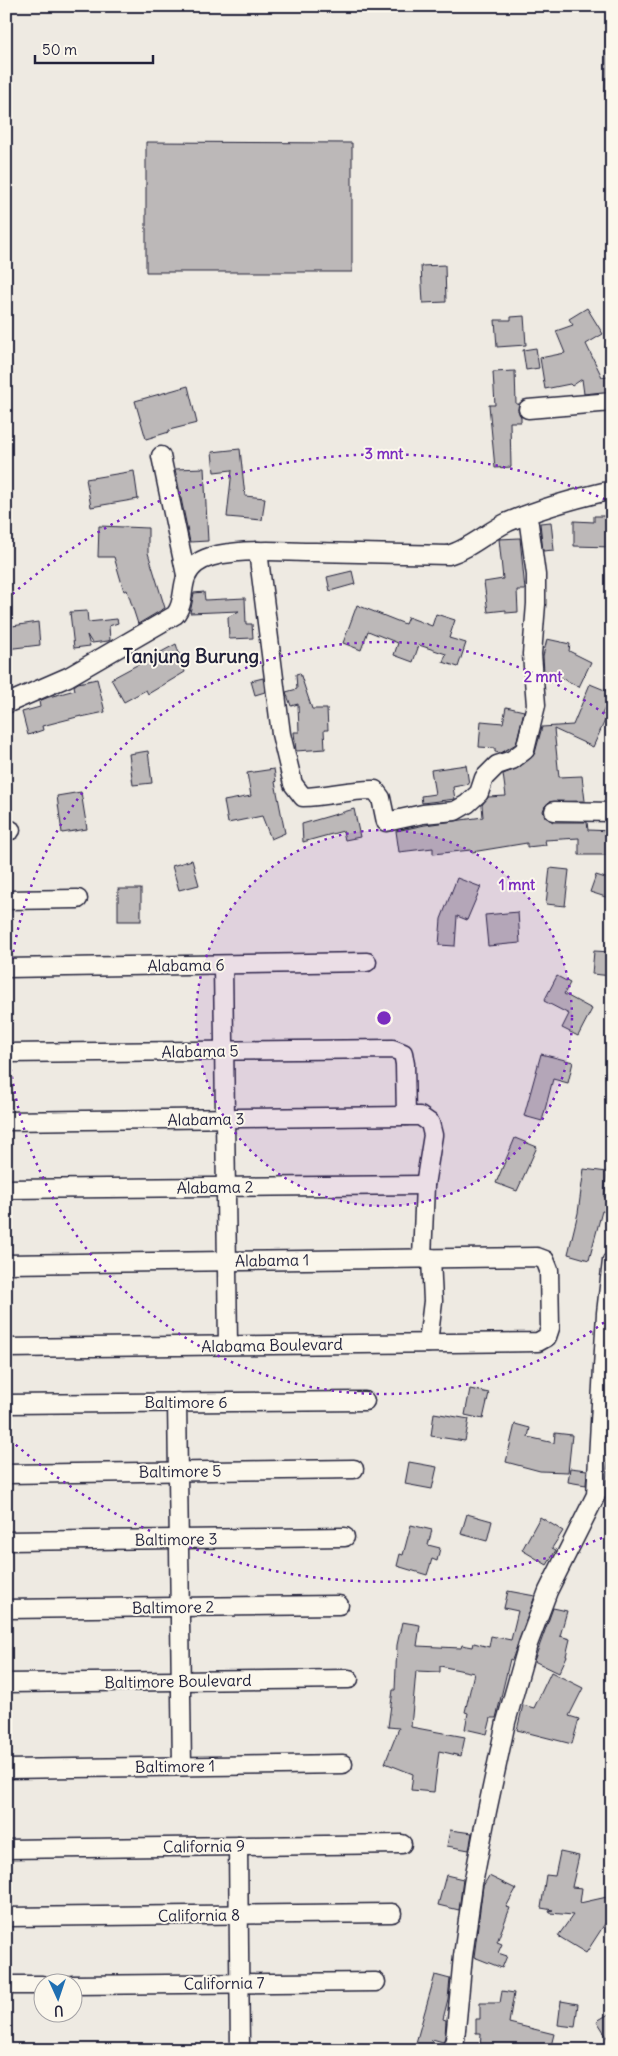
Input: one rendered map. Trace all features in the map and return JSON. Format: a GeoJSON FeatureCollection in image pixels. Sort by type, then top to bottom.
{"type":"FeatureCollection","features":[{"type":"Feature","properties":{"kind":"street"},"geometry":{"type":"LineString","coordinates":[[528,409],[612,402]]}},
{"type":"Feature","properties":{"kind":"street"},"geometry":{"type":"LineString","coordinates":[[161,456],[186,576]]}},
{"type":"Feature","properties":{"kind":"street"},"geometry":{"type":"LineString","coordinates":[[6,704],[68,677],[174,615],[179,607],[188,571],[198,562],[214,556],[232,552],[258,551],[448,555],[459,552],[487,533],[524,516],[612,490]]}},
{"type":"Feature","properties":{"kind":"street"},"geometry":{"type":"LineString","coordinates":[[258,551],[281,734],[293,784],[303,797],[332,796],[363,790],[376,790],[381,798],[386,822],[423,814],[455,811],[467,804],[479,793],[484,778],[497,765],[512,760],[525,750],[536,705],[532,654],[536,575],[529,524],[524,516]]}},
{"type":"Feature","properties":{"kind":"street"},"geometry":{"type":"LineString","coordinates":[[554,811],[612,812]]}},
{"type":"Feature","properties":{"kind":"street"},"geometry":{"type":"LineString","coordinates":[[6,900],[78,899]]}},
{"type":"Feature","properties":{"kind":"street","name":"Alabama 6"},"geometry":{"type":"LineString","coordinates":[[6,968],[366,962]]}},
{"type":"Feature","properties":{"kind":"street"},"geometry":{"type":"LineString","coordinates":[[223,965],[228,1345]]}},
{"type":"Feature","properties":{"kind":"street","name":"Alabama 5"},"geometry":{"type":"LineString","coordinates":[[6,1053],[393,1049],[403,1053],[406,1064],[406,1116]]}},
{"type":"Feature","properties":{"kind":"street","name":"Alabama 3"},"geometry":{"type":"LineString","coordinates":[[6,1121],[420,1116],[430,1123],[433,1135],[425,1185],[426,1258],[433,1301],[428,1343]]}},
{"type":"Feature","properties":{"kind":"street","name":"Alabama 2"},"geometry":{"type":"LineString","coordinates":[[6,1189],[425,1185]]}},
{"type":"Feature","properties":{"kind":"street","name":"Alabama 1"},"geometry":{"type":"LineString","coordinates":[[6,1264],[537,1256],[545,1260],[549,1270],[550,1328],[547,1337],[538,1342]]}},
{"type":"Feature","properties":{"kind":"street"},"geometry":{"type":"LineString","coordinates":[[451,2050],[455,2040],[463,1956],[486,1811],[506,1722],[528,1644],[544,1600],[596,1495],[606,1312],[612,1261]]}},
{"type":"Feature","properties":{"kind":"street","name":"Alabama Boulevard"},"geometry":{"type":"LineString","coordinates":[[6,1348],[538,1342]]}},
{"type":"Feature","properties":{"kind":"street","name":"Baltimore 6"},"geometry":{"type":"LineString","coordinates":[[6,1404],[365,1401]]}},
{"type":"Feature","properties":{"kind":"street"},"geometry":{"type":"LineString","coordinates":[[177,1402],[182,1766]]}},
{"type":"Feature","properties":{"kind":"street","name":"Baltimore 5"},"geometry":{"type":"LineString","coordinates":[[6,1474],[354,1469]]}},
{"type":"Feature","properties":{"kind":"street","name":"Baltimore 3"},"geometry":{"type":"LineString","coordinates":[[6,1541],[345,1538]]}},
{"type":"Feature","properties":{"kind":"street","name":"Baltimore 2"},"geometry":{"type":"LineString","coordinates":[[6,1609],[339,1605]]}},
{"type":"Feature","properties":{"kind":"street","name":"Baltimore Boulevard"},"geometry":{"type":"LineString","coordinates":[[6,1683],[349,1679]]}},
{"type":"Feature","properties":{"kind":"street","name":"Baltimore 1"},"geometry":{"type":"LineString","coordinates":[[6,1769],[343,1764]]}},
{"type":"Feature","properties":{"kind":"street","name":"California 9"},"geometry":{"type":"LineString","coordinates":[[6,1849],[402,1844]]}},
{"type":"Feature","properties":{"kind":"street"},"geometry":{"type":"LineString","coordinates":[[238,1846],[240,2050]]}},
{"type":"Feature","properties":{"kind":"street","name":"California 8"},"geometry":{"type":"LineString","coordinates":[[6,1917],[392,1913]]}},
{"type":"Feature","properties":{"kind":"street","name":"California 7"},"geometry":{"type":"LineString","coordinates":[[82,1985],[376,1982]]}},
{"type":"Feature","properties":{"kind":"street"},"geometry":{"type":"LineString","coordinates":[[6,1985],[32,1985]]}},
{"type":"Feature","properties":{"kind":"shaded area"},"geometry":{"type":"Polygon","coordinates":[[[606,6],[612,6],[612,110],[605,96],[606,6]]]}},
{"type":"Feature","properties":{"kind":"building"},"geometry":{"type":"Polygon","coordinates":[[[146,142],[352,143],[352,272],[146,272],[146,142]]]}},
{"type":"Feature","properties":{"kind":"building"},"geometry":{"type":"Polygon","coordinates":[[[445,265],[446,302],[423,303],[421,266],[445,265]]]}},
{"type":"Feature","properties":{"kind":"building"},"geometry":{"type":"Polygon","coordinates":[[[587,308],[603,334],[586,344],[602,377],[612,375],[612,391],[584,394],[582,379],[572,386],[570,384],[545,389],[540,358],[565,353],[556,331],[573,325],[569,319],[587,308]]]}},
{"type":"Feature","properties":{"kind":"building"},"geometry":{"type":"Polygon","coordinates":[[[524,316],[526,345],[497,347],[495,320],[511,320],[511,317],[524,316]]]}},
{"type":"Feature","properties":{"kind":"building"},"geometry":{"type":"Polygon","coordinates":[[[536,348],[539,368],[526,370],[523,350],[536,348]]]}},
{"type":"Feature","properties":{"kind":"building"},"geometry":{"type":"Polygon","coordinates":[[[515,371],[516,404],[519,404],[518,410],[521,422],[510,422],[511,467],[495,468],[489,405],[495,405],[493,372],[515,371]]]}},
{"type":"Feature","properties":{"kind":"building"},"geometry":{"type":"Polygon","coordinates":[[[188,386],[197,423],[169,430],[169,432],[146,439],[135,401],[188,386]]]}},
{"type":"Feature","properties":{"kind":"building"},"geometry":{"type":"Polygon","coordinates":[[[240,449],[245,496],[265,498],[262,520],[227,517],[232,470],[214,472],[212,452],[240,449]]]}},
{"type":"Feature","properties":{"kind":"building"},"geometry":{"type":"Polygon","coordinates":[[[204,468],[208,541],[190,542],[175,469],[204,468]]]}},
{"type":"Feature","properties":{"kind":"building"},"geometry":{"type":"Polygon","coordinates":[[[134,471],[138,499],[91,507],[86,479],[134,471]]]}},
{"type":"Feature","properties":{"kind":"building"},"geometry":{"type":"Polygon","coordinates":[[[594,516],[612,516],[612,547],[574,546],[574,521],[594,522],[594,516]]]}},
{"type":"Feature","properties":{"kind":"building"},"geometry":{"type":"Polygon","coordinates":[[[551,522],[554,550],[543,551],[540,523],[551,522]]]}},
{"type":"Feature","properties":{"kind":"building"},"geometry":{"type":"Polygon","coordinates":[[[99,526],[148,528],[148,553],[165,608],[138,624],[127,590],[124,591],[114,557],[98,557],[99,526]]]}},
{"type":"Feature","properties":{"kind":"building"},"geometry":{"type":"Polygon","coordinates":[[[520,538],[525,590],[517,590],[518,612],[506,613],[506,610],[488,612],[484,582],[503,579],[499,539],[520,538]]]}},
{"type":"Feature","properties":{"kind":"building"},"geometry":{"type":"Polygon","coordinates":[[[352,571],[355,584],[330,591],[327,577],[352,571]]]}},
{"type":"Feature","properties":{"kind":"building"},"geometry":{"type":"Polygon","coordinates":[[[204,592],[205,600],[245,598],[246,624],[252,624],[253,638],[229,639],[228,617],[239,611],[190,613],[194,593],[204,592]]]}},
{"type":"Feature","properties":{"kind":"building"},"geometry":{"type":"Polygon","coordinates":[[[357,605],[405,624],[408,617],[432,626],[436,614],[455,620],[449,638],[466,643],[458,667],[443,662],[446,654],[419,645],[413,662],[394,655],[398,643],[368,631],[361,650],[343,643],[357,605]]]}},
{"type":"Feature","properties":{"kind":"building"},"geometry":{"type":"Polygon","coordinates":[[[87,611],[88,622],[117,619],[118,623],[109,626],[110,640],[92,643],[87,635],[90,646],[74,648],[70,612],[87,611]]]}},
{"type":"Feature","properties":{"kind":"building"},"geometry":{"type":"Polygon","coordinates":[[[38,622],[40,645],[6,649],[6,627],[38,622]]]}},
{"type":"Feature","properties":{"kind":"building"},"geometry":{"type":"Polygon","coordinates":[[[547,639],[570,644],[569,651],[591,662],[579,687],[553,674],[544,672],[543,656],[547,639]]]}},
{"type":"Feature","properties":{"kind":"building"},"geometry":{"type":"Polygon","coordinates":[[[176,644],[185,672],[148,694],[146,690],[124,702],[111,679],[176,644]]]}},
{"type":"Feature","properties":{"kind":"building"},"geometry":{"type":"Polygon","coordinates":[[[300,673],[312,709],[327,709],[328,730],[324,730],[325,749],[296,751],[294,732],[299,732],[298,704],[291,706],[286,692],[297,689],[296,674],[300,673]]]}},
{"type":"Feature","properties":{"kind":"building"},"geometry":{"type":"Polygon","coordinates":[[[263,678],[265,692],[255,695],[251,681],[263,678]]]}},
{"type":"Feature","properties":{"kind":"building"},"geometry":{"type":"Polygon","coordinates":[[[97,679],[105,712],[42,726],[43,730],[28,735],[22,712],[40,707],[39,701],[75,690],[74,686],[78,683],[97,679]]]}},
{"type":"Feature","properties":{"kind":"building"},"geometry":{"type":"Polygon","coordinates":[[[590,684],[612,693],[602,714],[607,716],[593,747],[554,729],[559,777],[582,776],[585,801],[549,802],[543,811],[545,817],[553,822],[587,822],[588,830],[612,831],[612,855],[579,855],[579,838],[545,840],[546,845],[527,847],[527,843],[472,852],[471,850],[433,854],[433,848],[399,852],[396,831],[483,817],[482,805],[488,797],[506,796],[503,774],[518,768],[535,753],[542,727],[573,725],[590,684]]]}},
{"type":"Feature","properties":{"kind":"building"},"geometry":{"type":"Polygon","coordinates":[[[506,707],[524,711],[516,744],[501,753],[495,752],[495,748],[479,747],[481,721],[503,723],[506,707]]]}},
{"type":"Feature","properties":{"kind":"building"},"geometry":{"type":"Polygon","coordinates":[[[148,751],[152,783],[133,785],[129,754],[148,751]]]}},
{"type":"Feature","properties":{"kind":"building"},"geometry":{"type":"Polygon","coordinates":[[[466,765],[469,784],[453,787],[455,799],[422,803],[421,796],[435,794],[431,770],[466,765]]]}},
{"type":"Feature","properties":{"kind":"building"},"geometry":{"type":"Polygon","coordinates":[[[274,769],[285,833],[271,839],[262,816],[228,823],[224,801],[251,796],[247,773],[274,769]]]}},
{"type":"Feature","properties":{"kind":"building"},"geometry":{"type":"Polygon","coordinates":[[[81,792],[87,829],[62,833],[57,796],[81,792]]]}},
{"type":"Feature","properties":{"kind":"building"},"geometry":{"type":"Polygon","coordinates":[[[354,809],[360,837],[345,840],[343,831],[303,842],[302,824],[354,809]]]}},
{"type":"Feature","properties":{"kind":"building"},"geometry":{"type":"Polygon","coordinates":[[[192,860],[199,885],[179,890],[172,866],[192,860]]]}},
{"type":"Feature","properties":{"kind":"building"},"geometry":{"type":"Polygon","coordinates":[[[550,868],[569,870],[565,906],[546,904],[550,868]]]}},
{"type":"Feature","properties":{"kind":"building"},"geometry":{"type":"Polygon","coordinates":[[[596,875],[612,880],[612,899],[590,892],[596,875]]]}},
{"type":"Feature","properties":{"kind":"building"},"geometry":{"type":"Polygon","coordinates":[[[457,878],[481,887],[467,920],[457,916],[455,946],[439,945],[441,919],[457,878]]]}},
{"type":"Feature","properties":{"kind":"building"},"geometry":{"type":"Polygon","coordinates":[[[118,889],[141,889],[141,921],[118,921],[118,889]]]}},
{"type":"Feature","properties":{"kind":"building"},"geometry":{"type":"Polygon","coordinates":[[[518,912],[520,943],[488,946],[485,915],[518,912]]]}},
{"type":"Feature","properties":{"kind":"building"},"geometry":{"type":"Polygon","coordinates":[[[594,951],[612,952],[612,976],[592,974],[594,951]]]}},
{"type":"Feature","properties":{"kind":"building"},"geometry":{"type":"Polygon","coordinates":[[[557,976],[570,983],[564,994],[592,1009],[578,1036],[562,1028],[569,1014],[544,1001],[557,976]]]}},
{"type":"Feature","properties":{"kind":"building"},"geometry":{"type":"Polygon","coordinates":[[[541,1054],[573,1062],[568,1083],[553,1079],[542,1121],[524,1116],[541,1054]]]}},
{"type":"Feature","properties":{"kind":"building"},"geometry":{"type":"Polygon","coordinates":[[[515,1138],[537,1147],[517,1191],[496,1183],[515,1138]]]}},
{"type":"Feature","properties":{"kind":"building"},"geometry":{"type":"Polygon","coordinates":[[[584,1169],[607,1172],[604,1197],[609,1197],[608,1212],[602,1211],[589,1260],[568,1254],[578,1213],[584,1169]]]}},
{"type":"Feature","properties":{"kind":"building"},"geometry":{"type":"Polygon","coordinates":[[[470,1389],[489,1393],[483,1419],[465,1415],[470,1389]]]}},
{"type":"Feature","properties":{"kind":"building"},"geometry":{"type":"Polygon","coordinates":[[[434,1413],[469,1419],[465,1441],[431,1436],[434,1413]]]}},
{"type":"Feature","properties":{"kind":"building"},"geometry":{"type":"Polygon","coordinates":[[[515,1424],[530,1428],[528,1437],[554,1443],[555,1433],[572,1435],[568,1472],[540,1471],[506,1462],[515,1424]]]}},
{"type":"Feature","properties":{"kind":"building"},"geometry":{"type":"Polygon","coordinates":[[[409,1462],[437,1467],[432,1489],[405,1484],[409,1462]]]}},
{"type":"Feature","properties":{"kind":"building"},"geometry":{"type":"Polygon","coordinates":[[[570,1468],[587,1470],[586,1485],[568,1482],[570,1468]]]}},
{"type":"Feature","properties":{"kind":"building"},"geometry":{"type":"Polygon","coordinates":[[[467,1514],[492,1521],[487,1541],[461,1534],[467,1514]]]}},
{"type":"Feature","properties":{"kind":"building"},"geometry":{"type":"Polygon","coordinates":[[[540,1517],[563,1531],[552,1548],[556,1550],[547,1565],[522,1550],[540,1517]]]}},
{"type":"Feature","properties":{"kind":"building"},"geometry":{"type":"Polygon","coordinates":[[[411,1525],[432,1530],[428,1545],[440,1548],[437,1561],[432,1559],[427,1575],[397,1566],[400,1554],[403,1555],[411,1525]]]}},
{"type":"Feature","properties":{"kind":"building"},"geometry":{"type":"Polygon","coordinates":[[[508,1591],[535,1596],[512,1660],[510,1659],[496,1718],[491,1718],[487,1734],[465,1729],[468,1713],[465,1712],[474,1673],[440,1666],[440,1672],[416,1671],[411,1727],[465,1737],[461,1756],[439,1751],[434,1792],[411,1790],[413,1774],[385,1763],[399,1728],[388,1727],[393,1690],[395,1690],[397,1645],[402,1622],[420,1625],[417,1646],[461,1648],[462,1645],[473,1647],[474,1643],[489,1647],[491,1636],[511,1640],[518,1611],[504,1608],[508,1591]]]}},
{"type":"Feature","properties":{"kind":"building"},"geometry":{"type":"Polygon","coordinates":[[[553,1608],[567,1611],[560,1636],[570,1639],[567,1656],[559,1673],[534,1661],[553,1608]]]}},
{"type":"Feature","properties":{"kind":"building"},"geometry":{"type":"Polygon","coordinates":[[[551,1672],[583,1688],[569,1716],[579,1719],[572,1744],[517,1730],[523,1705],[534,1708],[551,1672]]]}},
{"type":"Feature","properties":{"kind":"building"},"geometry":{"type":"Polygon","coordinates":[[[450,1830],[472,1833],[469,1850],[447,1846],[450,1830]]]}},
{"type":"Feature","properties":{"kind":"building"},"geometry":{"type":"Polygon","coordinates":[[[560,1852],[579,1856],[572,1887],[582,1888],[580,1903],[607,1897],[612,1918],[608,1919],[586,1953],[558,1936],[573,1915],[550,1913],[549,1911],[553,1910],[541,1908],[546,1875],[555,1876],[560,1852]]]}},
{"type":"Feature","properties":{"kind":"building"},"geometry":{"type":"Polygon","coordinates":[[[446,1875],[463,1879],[459,1910],[438,1905],[446,1875]]]}},
{"type":"Feature","properties":{"kind":"building"},"geometry":{"type":"Polygon","coordinates":[[[489,1876],[516,1889],[506,1907],[510,1908],[497,1942],[502,1944],[498,1953],[507,1956],[502,1968],[474,1957],[483,1886],[489,1876]]]}},
{"type":"Feature","properties":{"kind":"building"},"geometry":{"type":"Polygon","coordinates":[[[435,1975],[450,1979],[443,2019],[446,2020],[445,2037],[443,2042],[432,2039],[430,2050],[414,2050],[435,1975]]]}},
{"type":"Feature","properties":{"kind":"building"},"geometry":{"type":"Polygon","coordinates":[[[502,1991],[514,1993],[509,2023],[554,2034],[550,2050],[480,2050],[481,2033],[476,2033],[476,2019],[480,2019],[480,2003],[500,2003],[502,1991]]]}},
{"type":"Feature","properties":{"kind":"building"},"geometry":{"type":"Polygon","coordinates":[[[561,2001],[578,2004],[575,2027],[558,2025],[561,2001]]]}},
{"type":"Feature","properties":{"kind":"building"},"geometry":{"type":"Polygon","coordinates":[[[612,2012],[612,2045],[597,2021],[612,2012]]]}},
{"type":"Feature","properties":{"kind":"district","name":"Tanjung Burung"},"geometry":{"type":"Point","coordinates":[191,656]}}]}
